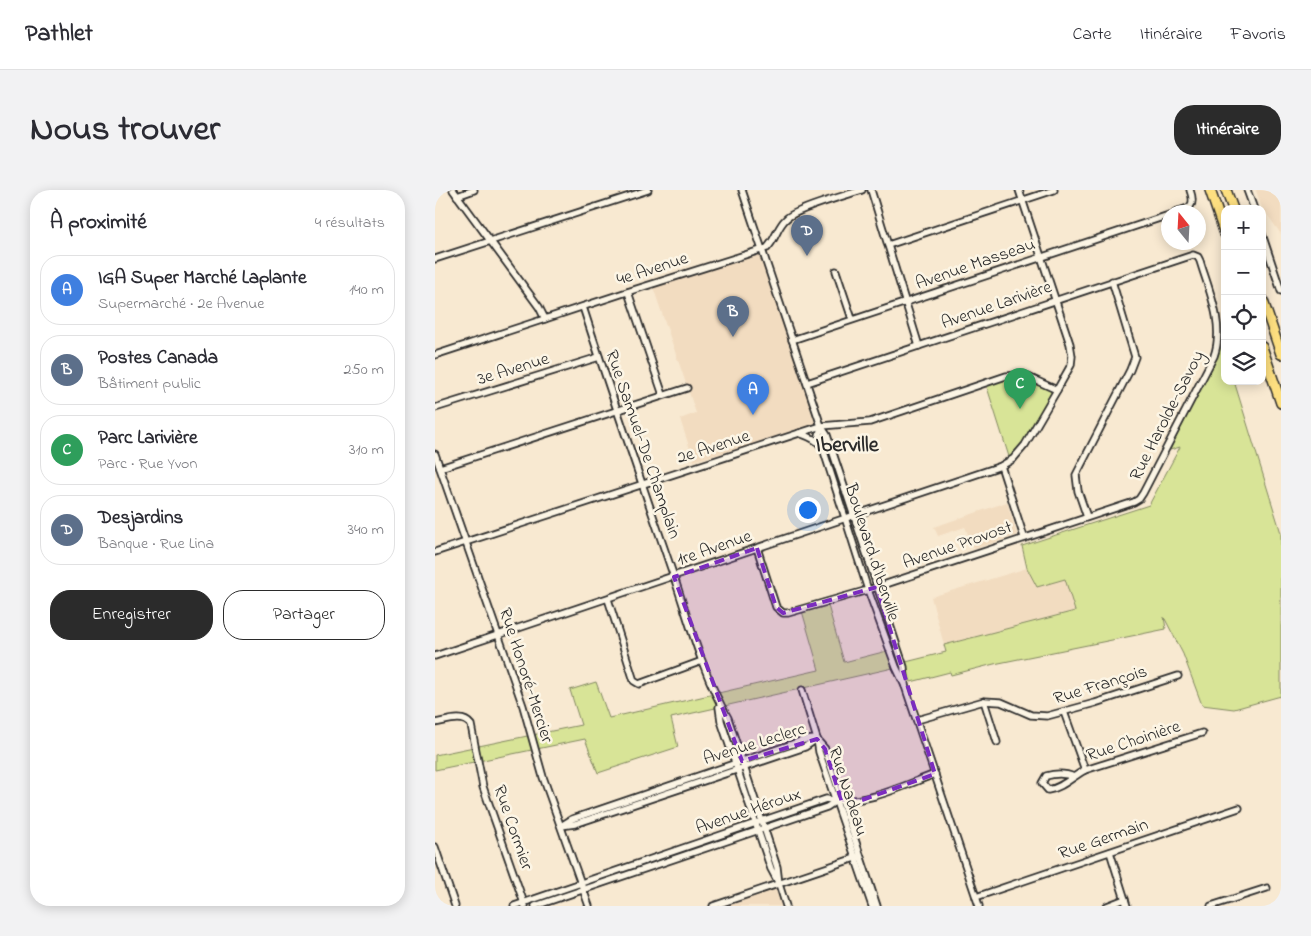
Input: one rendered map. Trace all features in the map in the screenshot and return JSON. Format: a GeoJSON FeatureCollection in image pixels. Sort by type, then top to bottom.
{"type":"FeatureCollection","features":[{"type":"Feature","properties":{"kind":"highway"},"geometry":{"type":"LineString","coordinates":[[1210,190],[1221,222]]}},
{"type":"Feature","properties":{"kind":"highway"},"geometry":{"type":"LineString","coordinates":[[1227,190],[1232,205]]}},
{"type":"Feature","properties":{"kind":"highway"},"geometry":{"type":"LineString","coordinates":[[1266,310],[1281,354]]}},
{"type":"Feature","properties":{"kind":"highway"},"geometry":{"type":"LineString","coordinates":[[1266,359],[1281,403]]}},
{"type":"Feature","properties":{"kind":"street"},"geometry":{"type":"LineString","coordinates":[[473,190],[455,193],[539,306],[545,319]]}},
{"type":"Feature","properties":{"kind":"street"},"geometry":{"type":"LineString","coordinates":[[435,259],[648,190]]}},
{"type":"Feature","properties":{"kind":"street","name":"Boulevard d'Iberville"},"geometry":{"type":"LineString","coordinates":[[742,190],[821,426],[827,435],[904,667],[905,686]]}},
{"type":"Feature","properties":{"kind":"street","name":"4e Avenue"},"geometry":{"type":"LineString","coordinates":[[435,356],[767,248],[774,241],[781,224],[790,215],[863,190]]}},
{"type":"Feature","properties":{"kind":"street"},"geometry":{"type":"LineString","coordinates":[[871,190],[919,346]]}},
{"type":"Feature","properties":{"kind":"street","name":"1re Avenue"},"geometry":{"type":"LineString","coordinates":[[435,656],[1001,466],[1013,459],[1025,446],[1071,365],[1072,356],[1070,344],[1019,190]]}},
{"type":"Feature","properties":{"kind":"street"},"geometry":{"type":"LineString","coordinates":[[888,245],[1054,190]]}},
{"type":"Feature","properties":{"kind":"street"},"geometry":{"type":"LineString","coordinates":[[1190,190],[1193,198],[1192,205]]}},
{"type":"Feature","properties":{"kind":"street"},"geometry":{"type":"LineString","coordinates":[[1247,190],[1253,205]]}},
{"type":"Feature","properties":{"kind":"street","name":"Avenue Masseau"},"geometry":{"type":"LineString","coordinates":[[792,340],[1161,218]]}},
{"type":"Feature","properties":{"kind":"street"},"geometry":{"type":"LineString","coordinates":[[1266,246],[1281,291]]}},
{"type":"Feature","properties":{"kind":"street","name":"Avenue Larivière"},"geometry":{"type":"LineString","coordinates":[[807,383],[1188,256],[1196,256]]}},
{"type":"Feature","properties":{"kind":"street","name":"Rue Harolde-Savoy"},"geometry":{"type":"LineString","coordinates":[[1138,500],[1209,366],[1216,347],[1218,332],[1216,318],[1200,261],[1196,256]]}},
{"type":"Feature","properties":{"kind":"street"},"geometry":{"type":"LineString","coordinates":[[836,271],[852,319]]}},
{"type":"Feature","properties":{"kind":"street"},"geometry":{"type":"LineString","coordinates":[[1087,517],[1079,491],[1077,475],[1135,357],[1112,281]]}},
{"type":"Feature","properties":{"kind":"street"},"geometry":{"type":"LineString","coordinates":[[628,292],[663,395]]}},
{"type":"Feature","properties":{"kind":"street","name":"Rue Samuel-De Champlain"},"geometry":{"type":"LineString","coordinates":[[583,307],[641,485],[702,661],[727,718],[761,829],[771,869],[787,906]]}},
{"type":"Feature","properties":{"kind":"street","name":"3e Avenue"},"geometry":{"type":"LineString","coordinates":[[435,408],[599,358]]}},
{"type":"Feature","properties":{"kind":"street","name":"2e Avenue"},"geometry":{"type":"LineString","coordinates":[[435,552],[821,426],[870,422],[1010,375],[1024,375],[1057,390]]}},
{"type":"Feature","properties":{"kind":"street"},"geometry":{"type":"LineString","coordinates":[[440,468],[687,388]]}},
{"type":"Feature","properties":{"kind":"street","name":"Boulevard d'Iberville"},"geometry":{"type":"LineString","coordinates":[[821,426],[819,436],[868,590],[895,667],[905,686],[917,720],[979,906]]}},
{"type":"Feature","properties":{"kind":"street"},"geometry":{"type":"LineString","coordinates":[[799,433],[819,444],[824,451]]}},
{"type":"Feature","properties":{"kind":"street","name":"Rue Honoré-Mercier"},"geometry":{"type":"LineString","coordinates":[[435,454],[499,635],[523,706],[543,777],[589,906]]}},
{"type":"Feature","properties":{"kind":"street"},"geometry":{"type":"LineString","coordinates":[[1001,466],[1024,537]]}},
{"type":"Feature","properties":{"kind":"street","name":"Avenue Provost"},"geometry":{"type":"LineString","coordinates":[[757,548],[777,607],[783,613],[788,613],[868,590],[1138,500]]}},
{"type":"Feature","properties":{"kind":"street"},"geometry":{"type":"LineString","coordinates":[[608,599],[634,681],[639,684],[702,661]]}},
{"type":"Feature","properties":{"kind":"street","name":"Rue François"},"geometry":{"type":"LineString","coordinates":[[917,720],[985,701],[1001,702],[1031,715],[1047,716],[1178,676]]}},
{"type":"Feature","properties":{"kind":"street","name":"Rue Nadeau"},"geometry":{"type":"LineString","coordinates":[[802,690],[817,739],[819,752],[877,906]]}},
{"type":"Feature","properties":{"kind":"street"},"geometry":{"type":"LineString","coordinates":[[985,701],[997,742]]}},
{"type":"Feature","properties":{"kind":"street"},"geometry":{"type":"LineString","coordinates":[[1064,712],[1085,770]]}},
{"type":"Feature","properties":{"kind":"street","name":"Rue Cormier"},"geometry":{"type":"LineString","coordinates":[[435,723],[463,718],[471,725],[483,788],[525,904]]}},
{"type":"Feature","properties":{"kind":"street","name":"Rue Choinière"},"geometry":{"type":"LineString","coordinates":[[1074,776],[1053,774],[1046,776],[1042,784],[1048,790],[1053,789],[1085,770],[1201,733]]}},
{"type":"Feature","properties":{"kind":"street","name":"Avenue Leclerc"},"geometry":{"type":"LineString","coordinates":[[561,826],[572,818],[602,812],[693,785],[804,740],[817,739]]}},
{"type":"Feature","properties":{"kind":"street","name":"Avenue Leclerc"},"geometry":{"type":"LineString","coordinates":[[602,812],[691,778],[740,765]]}},
{"type":"Feature","properties":{"kind":"street","name":"Avenue Héroux"},"geometry":{"type":"LineString","coordinates":[[535,906],[671,852],[826,799],[839,801],[862,800],[935,774]]}},
{"type":"Feature","properties":{"kind":"street","name":"Avenue Leclerc"},"geometry":{"type":"LineString","coordinates":[[691,778],[693,785]]}},
{"type":"Feature","properties":{"kind":"street","name":"Avenue Héroux"},"geometry":{"type":"LineString","coordinates":[[514,906],[674,859],[827,807],[839,801]]}},
{"type":"Feature","properties":{"kind":"street","name":"Rue Germain"},"geometry":{"type":"LineString","coordinates":[[976,897],[1239,808]]}},
{"type":"Feature","properties":{"kind":"street"},"geometry":{"type":"LineString","coordinates":[[435,847],[455,906]]}},
{"type":"Feature","properties":{"kind":"street"},"geometry":{"type":"LineString","coordinates":[[671,852],[674,859]]}},
{"type":"Feature","properties":{"kind":"street"},"geometry":{"type":"LineString","coordinates":[[1107,906],[1126,903],[1110,852]]}},
{"type":"Feature","properties":{"kind":"street"},"geometry":{"type":"LineString","coordinates":[[713,906],[858,857]]}},
{"type":"Feature","properties":{"kind":"street","name":"Rue Nadeau"},"geometry":{"type":"LineString","coordinates":[[858,857],[871,906]]}},
{"type":"Feature","properties":{"kind":"street"},"geometry":{"type":"LineString","coordinates":[[1211,906],[1267,888]]}},
{"type":"Feature","properties":{"kind":"highlighted area"},"geometry":{"type":"Polygon","coordinates":[[[757,548],[776,607],[783,613],[877,587],[935,774],[862,800],[842,802],[825,749],[817,739],[742,761],[674,577],[757,548]]]}},
{"type":"Feature","properties":{"kind":"shaded area"},"geometry":{"type":"Polygon","coordinates":[[[1256,190],[1281,190],[1281,234],[1266,213],[1266,205],[1261,205],[1256,190]]]}},
{"type":"Feature","properties":{"kind":"shaded area"},"geometry":{"type":"Polygon","coordinates":[[[759,253],[821,426],[694,461],[680,419],[696,413],[653,287],[759,253]]]}},
{"type":"Feature","properties":{"kind":"shaded area"},"geometry":{"type":"Polygon","coordinates":[[[1007,502],[1017,535],[974,549],[965,527],[938,536],[934,527],[1007,502]]]}},
{"type":"Feature","properties":{"kind":"shaded area"},"geometry":{"type":"Polygon","coordinates":[[[1027,568],[1037,587],[1065,579],[1075,611],[944,645],[931,597],[1027,568]]]}},
{"type":"Feature","properties":{"kind":"shaded area"},"geometry":{"type":"Polygon","coordinates":[[[779,884],[786,906],[713,906],[779,884]]]}},
{"type":"Feature","properties":{"kind":"green space"},"geometry":{"type":"Polygon","coordinates":[[[1220,346],[1221,385],[1235,385],[1281,533],[1281,696],[1234,709],[1202,705],[1183,654],[1164,617],[1166,629],[994,664],[951,675],[950,672],[911,682],[906,662],[946,652],[944,645],[1075,611],[1065,579],[1037,587],[1027,568],[1022,546],[1149,505],[1180,447],[1170,450],[1220,346]]]}},
{"type":"Feature","properties":{"kind":"green space"},"geometry":{"type":"Polygon","coordinates":[[[1019,374],[1057,390],[1011,463],[986,384],[1019,374]]]}},
{"type":"Feature","properties":{"kind":"green space"},"geometry":{"type":"Polygon","coordinates":[[[827,602],[844,662],[887,651],[893,668],[671,718],[678,747],[598,773],[585,739],[435,770],[435,755],[581,725],[570,690],[596,682],[609,718],[819,670],[802,611],[827,602]]]}},
{"type":"Feature","properties":{"kind":"place","name":"Desjardins"},"geometry":{"type":"Point","coordinates":[807,256]}},
{"type":"Feature","properties":{"kind":"place","name":"Postes Canada"},"geometry":{"type":"Point","coordinates":[733,337]}},
{"type":"Feature","properties":{"kind":"place","name":"Parc Larivière"},"geometry":{"type":"Point","coordinates":[1020,409]}},
{"type":"Feature","properties":{"kind":"place","name":"IGA Super Marché Laplante"},"geometry":{"type":"Point","coordinates":[753,415]}},
{"type":"Feature","properties":{"kind":"district","name":"Iberville"},"geometry":{"type":"Point","coordinates":[847,443]}}]}
